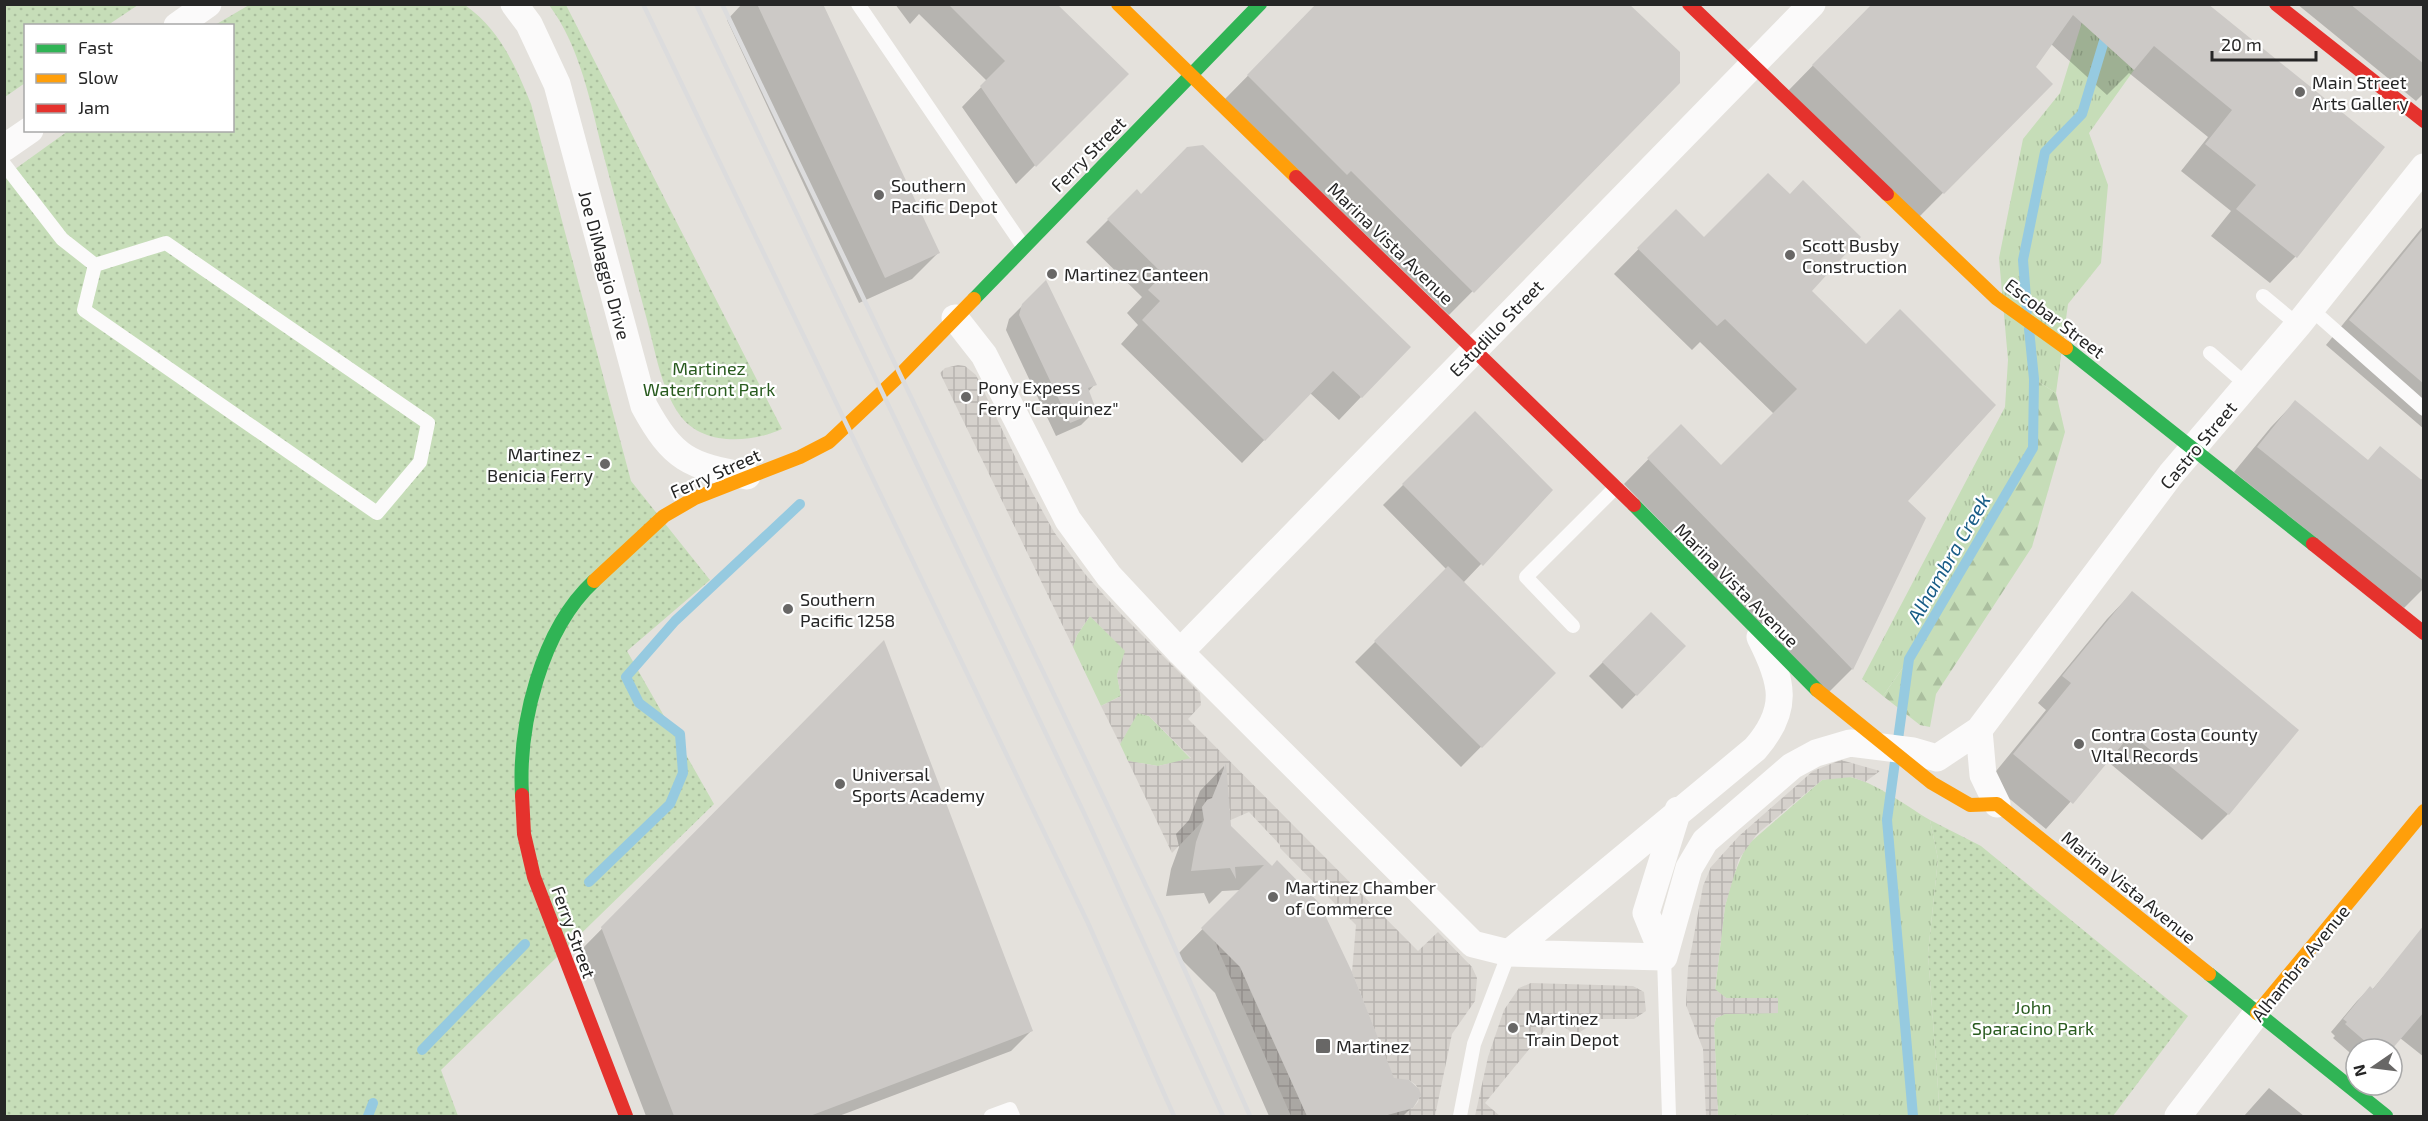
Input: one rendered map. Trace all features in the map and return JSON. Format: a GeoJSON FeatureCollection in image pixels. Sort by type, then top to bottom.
{"type":"FeatureCollection","features":[{"type":"Feature","properties":{"kind":"main road","name":"Marina Vista Avenue"},"geometry":{"type":"LineString","coordinates":[[1118,4],[1616,487],[1758,633],[1843,713],[1890,749]]}},
{"type":"Feature","properties":{"kind":"main road","name":"Ferry Street"},"geometry":{"type":"LineString","coordinates":[[626,1116],[534,877],[524,834],[520,766],[528,712],[543,662],[565,618],[590,585],[664,516],[695,498],[800,457],[829,442],[955,318],[1260,4]]}},
{"type":"Feature","properties":{"kind":"main road"},"geometry":{"type":"LineString","coordinates":[[2276,4],[2424,121]]}},
{"type":"Feature","properties":{"kind":"main road","name":"Escobar Street"},"geometry":{"type":"LineString","coordinates":[[1695,6],[1752,65],[1996,298],[2075,354],[2170,429],[2191,450],[2221,469],[2424,633]]}},
{"type":"Feature","properties":{"kind":"main road"},"geometry":{"type":"LineString","coordinates":[[1935,770],[1970,805],[1997,804]]}},
{"type":"Feature","properties":{"kind":"main road","name":"Marina Vista Avenue"},"geometry":{"type":"LineString","coordinates":[[1997,804],[2386,1116]]}},
{"type":"Feature","properties":{"kind":"main road","name":"Alhambra Avenue"},"geometry":{"type":"LineString","coordinates":[[2257,1013],[2424,811]]}},
{"type":"Feature","properties":{"kind":"street"},"geometry":{"type":"LineString","coordinates":[[180,24],[208,4]]}},
{"type":"Feature","properties":{"kind":"street","name":"Joe DiMaggio Drive"},"geometry":{"type":"LineString","coordinates":[[513,4],[534,33],[557,84],[644,406],[659,432],[687,460],[696,465],[747,476]]}},
{"type":"Feature","properties":{"kind":"street","name":"Estudillo Street"},"geometry":{"type":"LineString","coordinates":[[1180,652],[1812,4]]}},
{"type":"Feature","properties":{"kind":"street"},"geometry":{"type":"LineString","coordinates":[[4,148],[27,132]]}},
{"type":"Feature","properties":{"kind":"street","name":"Castro Street"},"geometry":{"type":"LineString","coordinates":[[1935,770],[1979,730],[2191,450],[2248,386],[2424,167]]}},
{"type":"Feature","properties":{"kind":"street"},"geometry":{"type":"LineString","coordinates":[[955,318],[984,355],[1068,520],[1109,576],[1180,652],[1473,944],[1509,953],[1664,957]]}},
{"type":"Feature","properties":{"kind":"street"},"geometry":{"type":"LineString","coordinates":[[1509,953],[1678,810],[1755,749],[1770,732],[1780,708],[1780,684],[1758,633]]}},
{"type":"Feature","properties":{"kind":"street"},"geometry":{"type":"LineString","coordinates":[[1979,730],[1983,775],[1997,804]]}},
{"type":"Feature","properties":{"kind":"street"},"geometry":{"type":"LineString","coordinates":[[1664,957],[1689,868],[1705,841],[1792,766],[1816,753],[1850,743],[1913,751],[1935,770]]}},
{"type":"Feature","properties":{"kind":"street"},"geometry":{"type":"LineString","coordinates":[[1664,957],[1646,913],[1678,810]]}},
{"type":"Feature","properties":{"kind":"street","name":"Alhambra Avenue"},"geometry":{"type":"LineString","coordinates":[[2178,1116],[2257,1013]]}},
{"type":"Feature","properties":{"kind":"lane"},"geometry":{"type":"LineString","coordinates":[[858,4],[1023,246]]}},
{"type":"Feature","properties":{"kind":"lane"},"geometry":{"type":"LineString","coordinates":[[4,164],[62,239],[95,265]]}},
{"type":"Feature","properties":{"kind":"lane"},"geometry":{"type":"LineString","coordinates":[[166,243],[428,423],[420,462],[377,513],[84,310],[95,265],[166,243]]}},
{"type":"Feature","properties":{"kind":"lane"},"geometry":{"type":"LineString","coordinates":[[2263,296],[2304,317],[2424,409]]}},
{"type":"Feature","properties":{"kind":"lane"},"geometry":{"type":"LineString","coordinates":[[2210,353],[2248,386]]}},
{"type":"Feature","properties":{"kind":"lane"},"geometry":{"type":"LineString","coordinates":[[1573,626],[1526,577],[1616,487]]}},
{"type":"Feature","properties":{"kind":"lane"},"geometry":{"type":"LineString","coordinates":[[1460,1116],[1474,1044],[1509,953]]}},
{"type":"Feature","properties":{"kind":"lane"},"geometry":{"type":"LineString","coordinates":[[1664,957],[1669,1116]]}},
{"type":"Feature","properties":{"kind":"lane"},"geometry":{"type":"LineString","coordinates":[[991,1116],[1010,1109],[1013,1116]]}},
{"type":"Feature","properties":{"kind":"green space"},"geometry":{"type":"Polygon","coordinates":[[[5,4],[138,4],[110,24],[24,24],[24,84],[5,97],[5,4]]]}},
{"type":"Feature","properties":{"kind":"green space"},"geometry":{"type":"Polygon","coordinates":[[[249,5],[465,5],[488,26],[505,49],[531,104],[631,481],[710,580],[627,651],[714,804],[441,1070],[458,1116],[5,1116],[4,177],[67,132],[234,132],[234,24],[217,24],[249,5]]]}},
{"type":"Feature","properties":{"kind":"green space","name":"Martinez Waterfront Park"},"geometry":{"type":"Polygon","coordinates":[[[549,5],[566,5],[782,429],[770,434],[742,439],[714,437],[689,425],[673,404],[659,368],[589,95],[569,39],[549,5]]]}},
{"type":"Feature","properties":{"kind":"green space"},"geometry":{"type":"Polygon","coordinates":[[[2082,22],[2134,70],[2089,133],[2108,185],[2101,263],[2068,304],[2056,393],[2034,379],[2033,448],[1909,659],[1883,696],[1862,679],[2005,407],[2008,360],[1999,258],[2023,139],[2060,93],[2082,22]]]}},
{"type":"Feature","properties":{"kind":"green space"},"geometry":{"type":"Polygon","coordinates":[[[2034,379],[2056,393],[2065,432],[2032,547],[1936,694],[1930,727],[1920,725],[1883,696],[1909,659],[2033,448],[2034,379]]]}},
{"type":"Feature","properties":{"kind":"green space"},"geometry":{"type":"Polygon","coordinates":[[[1090,616],[1126,651],[1117,675],[1121,696],[1101,706],[1073,647],[1077,635],[1090,616]]]}},
{"type":"Feature","properties":{"kind":"green space"},"geometry":{"type":"Polygon","coordinates":[[[1137,713],[1149,716],[1191,759],[1158,766],[1128,761],[1120,744],[1137,713]]]}},
{"type":"Feature","properties":{"kind":"green space"},"geometry":{"type":"Polygon","coordinates":[[[1842,776],[1864,781],[1930,820],[1938,859],[1928,953],[1940,1116],[1718,1116],[1714,1026],[1716,1018],[1725,1014],[1778,1013],[1778,998],[1726,998],[1715,990],[1725,906],[1733,877],[1746,846],[1822,780],[1842,776]]]}},
{"type":"Feature","properties":{"kind":"green space","name":"John Sparacino Park"},"geometry":{"type":"Polygon","coordinates":[[[1930,820],[1981,846],[2188,1016],[2113,1116],[1940,1116],[1928,953],[1938,859],[1930,820]]]}},
{"type":"Feature","properties":{"kind":"shaded area"},"geometry":{"type":"Polygon","coordinates":[[[965,366],[976,375],[1032,492],[1054,532],[1085,574],[1120,613],[1200,693],[1201,705],[1188,719],[1418,951],[1438,932],[1472,967],[1477,978],[1475,1001],[1452,1034],[1435,1116],[1387,1116],[1387,1110],[1405,1111],[1413,1108],[1418,1102],[1420,1093],[1416,1085],[1409,1080],[1395,1082],[1352,972],[1356,925],[1280,848],[1280,845],[1249,812],[1226,822],[1230,809],[1209,799],[1202,807],[1204,820],[1172,853],[1128,761],[1158,766],[1191,758],[1149,716],[1138,713],[1120,744],[1101,706],[1121,696],[1117,675],[1125,651],[1090,616],[1077,635],[1073,647],[940,373],[945,368],[965,366]]]}},
{"type":"Feature","properties":{"kind":"shaded area"},"geometry":{"type":"Polygon","coordinates":[[[1841,760],[1880,771],[1865,782],[1852,777],[1822,780],[1757,834],[1739,859],[1725,906],[1715,989],[1726,998],[1778,998],[1778,1013],[1725,1014],[1716,1018],[1714,1026],[1718,1116],[1706,1116],[1703,1049],[1686,1005],[1688,968],[1703,886],[1711,867],[1739,836],[1813,771],[1841,760]]]}},
{"type":"Feature","properties":{"kind":"shaded area"},"geometry":{"type":"Polygon","coordinates":[[[1214,940],[1246,972],[1249,988],[1307,1116],[1291,1116],[1214,940]]]}},
{"type":"Feature","properties":{"kind":"shaded area"},"geometry":{"type":"Polygon","coordinates":[[[1531,983],[1633,986],[1644,992],[1646,1011],[1634,1019],[1601,1019],[1575,1035],[1554,1019],[1485,1103],[1500,1116],[1475,1116],[1488,1057],[1504,1010],[1519,988],[1531,983]]]}},
{"type":"Feature","properties":{"kind":"building","name":"Southern Pacific Depot"},"geometry":{"type":"Polygon","coordinates":[[[757,4],[823,4],[940,253],[885,278],[757,4]]]}},
{"type":"Feature","properties":{"kind":"building"},"geometry":{"type":"Polygon","coordinates":[[[948,4],[1057,4],[1129,74],[1036,167],[980,86],[1005,61],[948,4]]]}},
{"type":"Feature","properties":{"kind":"building"},"geometry":{"type":"Polygon","coordinates":[[[1316,4],[1629,4],[1680,52],[1680,83],[1474,293],[1351,171],[1347,175],[1247,75],[1316,4]]]}},
{"type":"Feature","properties":{"kind":"building"},"geometry":{"type":"Polygon","coordinates":[[[1872,4],[2208,4],[2385,147],[2297,258],[2236,209],[2256,185],[2205,144],[2232,110],[2154,46],[2134,70],[2073,15],[2036,67],[2053,84],[1944,194],[1812,65],[1872,4]]]}},
{"type":"Feature","properties":{"kind":"building"},"geometry":{"type":"Polygon","coordinates":[[[2350,4],[2424,4],[2424,64],[2350,4]]]}},
{"type":"Feature","properties":{"kind":"building"},"geometry":{"type":"Polygon","coordinates":[[[1203,145],[1411,347],[1362,398],[1333,371],[1265,441],[1142,320],[1160,301],[1148,290],[1163,274],[1107,219],[1137,189],[1141,194],[1187,147],[1203,145]]]}},
{"type":"Feature","properties":{"kind":"building"},"geometry":{"type":"Polygon","coordinates":[[[1768,173],[1790,194],[1803,180],[1861,237],[1812,291],[1866,344],[1900,309],[1996,405],[1908,501],[1926,518],[1853,670],[1647,458],[1681,424],[1721,465],[1797,389],[1725,319],[1717,326],[1637,248],[1676,209],[1704,237],[1768,173]]]}},
{"type":"Feature","properties":{"kind":"building"},"geometry":{"type":"Polygon","coordinates":[[[2424,228],[2424,384],[2349,320],[2424,228]]]}},
{"type":"Feature","properties":{"kind":"building"},"geometry":{"type":"Polygon","coordinates":[[[1046,280],[1097,385],[1088,388],[1097,412],[1070,423],[1019,315],[1022,304],[1046,280]]]}},
{"type":"Feature","properties":{"kind":"building"},"geometry":{"type":"Polygon","coordinates":[[[2295,400],[2368,460],[2380,446],[2424,482],[2424,581],[2257,447],[2295,400]]]}},
{"type":"Feature","properties":{"kind":"building"},"geometry":{"type":"Polygon","coordinates":[[[1475,411],[1553,490],[1483,566],[1402,484],[1475,411]]]}},
{"type":"Feature","properties":{"kind":"building"},"geometry":{"type":"Polygon","coordinates":[[[1448,566],[1556,673],[1482,748],[1374,641],[1448,566]]]}},
{"type":"Feature","properties":{"kind":"building"},"geometry":{"type":"Polygon","coordinates":[[[2132,591],[2299,730],[2229,815],[2131,734],[2073,804],[2013,754],[2071,683],[2062,676],[2132,591]]]}},
{"type":"Feature","properties":{"kind":"building"},"geometry":{"type":"Polygon","coordinates":[[[1651,612],[1686,646],[1637,696],[1602,662],[1651,612]]]}},
{"type":"Feature","properties":{"kind":"building","name":"Universal Sports Academy"},"geometry":{"type":"Polygon","coordinates":[[[884,640],[1033,1031],[810,1116],[674,1116],[601,927],[884,640]]]}},
{"type":"Feature","properties":{"kind":"building"},"geometry":{"type":"Polygon","coordinates":[[[1226,763],[1231,826],[1272,866],[1277,860],[1328,912],[1325,915],[1352,972],[1394,1078],[1409,1080],[1419,1089],[1421,1095],[1413,1108],[1384,1116],[1307,1116],[1240,967],[1201,928],[1264,865],[1235,867],[1236,879],[1230,868],[1191,871],[1196,842],[1204,820],[1202,807],[1207,800],[1212,798],[1226,763]]]}},
{"type":"Feature","properties":{"kind":"building"},"geometry":{"type":"Polygon","coordinates":[[[2424,925],[2424,1012],[2402,1037],[2360,1037],[2345,1024],[2347,1022],[2343,1019],[2370,986],[2373,989],[2424,925]]]}},
{"type":"Feature","properties":{"kind":"waterway","name":"Alhambra Creek"},"geometry":{"type":"LineString","coordinates":[[2027,311],[2023,260],[2045,152],[2082,114],[2104,41]]}},
{"type":"Feature","properties":{"kind":"waterway","name":"Alhambra Creek"},"geometry":{"type":"LineString","coordinates":[[1913,1116],[1887,820],[1909,659],[2033,448],[2034,379],[2029,329]]}},
{"type":"Feature","properties":{"kind":"waterway"},"geometry":{"type":"LineString","coordinates":[[589,882],[670,804],[683,773],[680,734],[639,703],[626,677],[675,621],[800,504]]}},
{"type":"Feature","properties":{"kind":"waterway"},"geometry":{"type":"LineString","coordinates":[[422,1050],[525,944]]}},
{"type":"Feature","properties":{"kind":"waterway"},"geometry":{"type":"LineString","coordinates":[[368,1116],[373,1103]]}},
{"type":"Feature","properties":{"kind":"railway"},"geometry":{"type":"LineString","coordinates":[[643,4],[1088,923],[1174,1116]]}},
{"type":"Feature","properties":{"kind":"railway"},"geometry":{"type":"LineString","coordinates":[[696,4],[1084,813],[1223,1116]]}},
{"type":"Feature","properties":{"kind":"railway"},"geometry":{"type":"LineString","coordinates":[[722,4],[1161,917],[1250,1116]]}},
{"type":"Feature","properties":{"kind":"traffic: fast"},"geometry":{"type":"LineString","coordinates":[[974,299],[1260,4]]}},
{"type":"Feature","properties":{"kind":"traffic: fast"},"geometry":{"type":"LineString","coordinates":[[2066,348],[2313,544]]}},
{"type":"Feature","properties":{"kind":"traffic: fast"},"geometry":{"type":"LineString","coordinates":[[1634,505],[1817,690]]}},
{"type":"Feature","properties":{"kind":"traffic: fast"},"geometry":{"type":"LineString","coordinates":[[522,795],[524,739],[537,680],[560,625],[576,601],[594,581]]}},
{"type":"Feature","properties":{"kind":"traffic: fast"},"geometry":{"type":"LineString","coordinates":[[2209,974],[2386,1116]]}},
{"type":"Feature","properties":{"kind":"traffic: slow"},"geometry":{"type":"LineString","coordinates":[[1118,4],[1296,177]]}},
{"type":"Feature","properties":{"kind":"traffic: slow"},"geometry":{"type":"LineString","coordinates":[[1887,194],[1996,298],[2066,348]]}},
{"type":"Feature","properties":{"kind":"traffic: slow"},"geometry":{"type":"LineString","coordinates":[[594,581],[664,516],[695,498],[800,457],[829,442],[900,375],[974,299]]}},
{"type":"Feature","properties":{"kind":"traffic: slow"},"geometry":{"type":"LineString","coordinates":[[1817,690],[1932,783],[1970,805],[1997,804],[2209,974]]}},
{"type":"Feature","properties":{"kind":"traffic: slow"},"geometry":{"type":"LineString","coordinates":[[2257,1013],[2424,811]]}},
{"type":"Feature","properties":{"kind":"traffic: jam"},"geometry":{"type":"LineString","coordinates":[[1689,4],[1887,194]]}},
{"type":"Feature","properties":{"kind":"traffic: jam"},"geometry":{"type":"LineString","coordinates":[[2276,4],[2424,121]]}},
{"type":"Feature","properties":{"kind":"traffic: jam"},"geometry":{"type":"LineString","coordinates":[[1296,177],[1634,505]]}},
{"type":"Feature","properties":{"kind":"traffic: jam"},"geometry":{"type":"LineString","coordinates":[[2313,544],[2424,633]]}},
{"type":"Feature","properties":{"kind":"traffic: jam"},"geometry":{"type":"LineString","coordinates":[[522,795],[524,834],[534,877],[626,1116]]}},
{"type":"Feature","properties":{"kind":"place","name":"Main Street Arts Gallery"},"geometry":{"type":"Point","coordinates":[2300,92]}},
{"type":"Feature","properties":{"kind":"place","name":"Southern Pacific Depot"},"geometry":{"type":"Point","coordinates":[879,195]}},
{"type":"Feature","properties":{"kind":"place","name":"Scott Busby Construction"},"geometry":{"type":"Point","coordinates":[1790,255]}},
{"type":"Feature","properties":{"kind":"place","name":"Martinez Canteen"},"geometry":{"type":"Point","coordinates":[1052,274]}},
{"type":"Feature","properties":{"kind":"place","name":"Pony Expess Ferry \"Carquinez\""},"geometry":{"type":"Point","coordinates":[966,397]}},
{"type":"Feature","properties":{"kind":"place","name":"Martinez - Benicia Ferry"},"geometry":{"type":"Point","coordinates":[605,464]}},
{"type":"Feature","properties":{"kind":"place","name":"Southern Pacific 1258"},"geometry":{"type":"Point","coordinates":[788,609]}},
{"type":"Feature","properties":{"kind":"place","name":"Contra Costa County VItal Records"},"geometry":{"type":"Point","coordinates":[2079,744]}},
{"type":"Feature","properties":{"kind":"place","name":"Universal Sports Academy"},"geometry":{"type":"Point","coordinates":[840,784]}},
{"type":"Feature","properties":{"kind":"place","name":"Martinez Chamber of Commerce"},"geometry":{"type":"Point","coordinates":[1273,897]}},
{"type":"Feature","properties":{"kind":"place","name":"Martinez Train Depot"},"geometry":{"type":"Point","coordinates":[1513,1028]}},
{"type":"Feature","properties":{"kind":"place","name":"Martinez"},"geometry":{"type":"Point","coordinates":[1323,1046]}}]}
